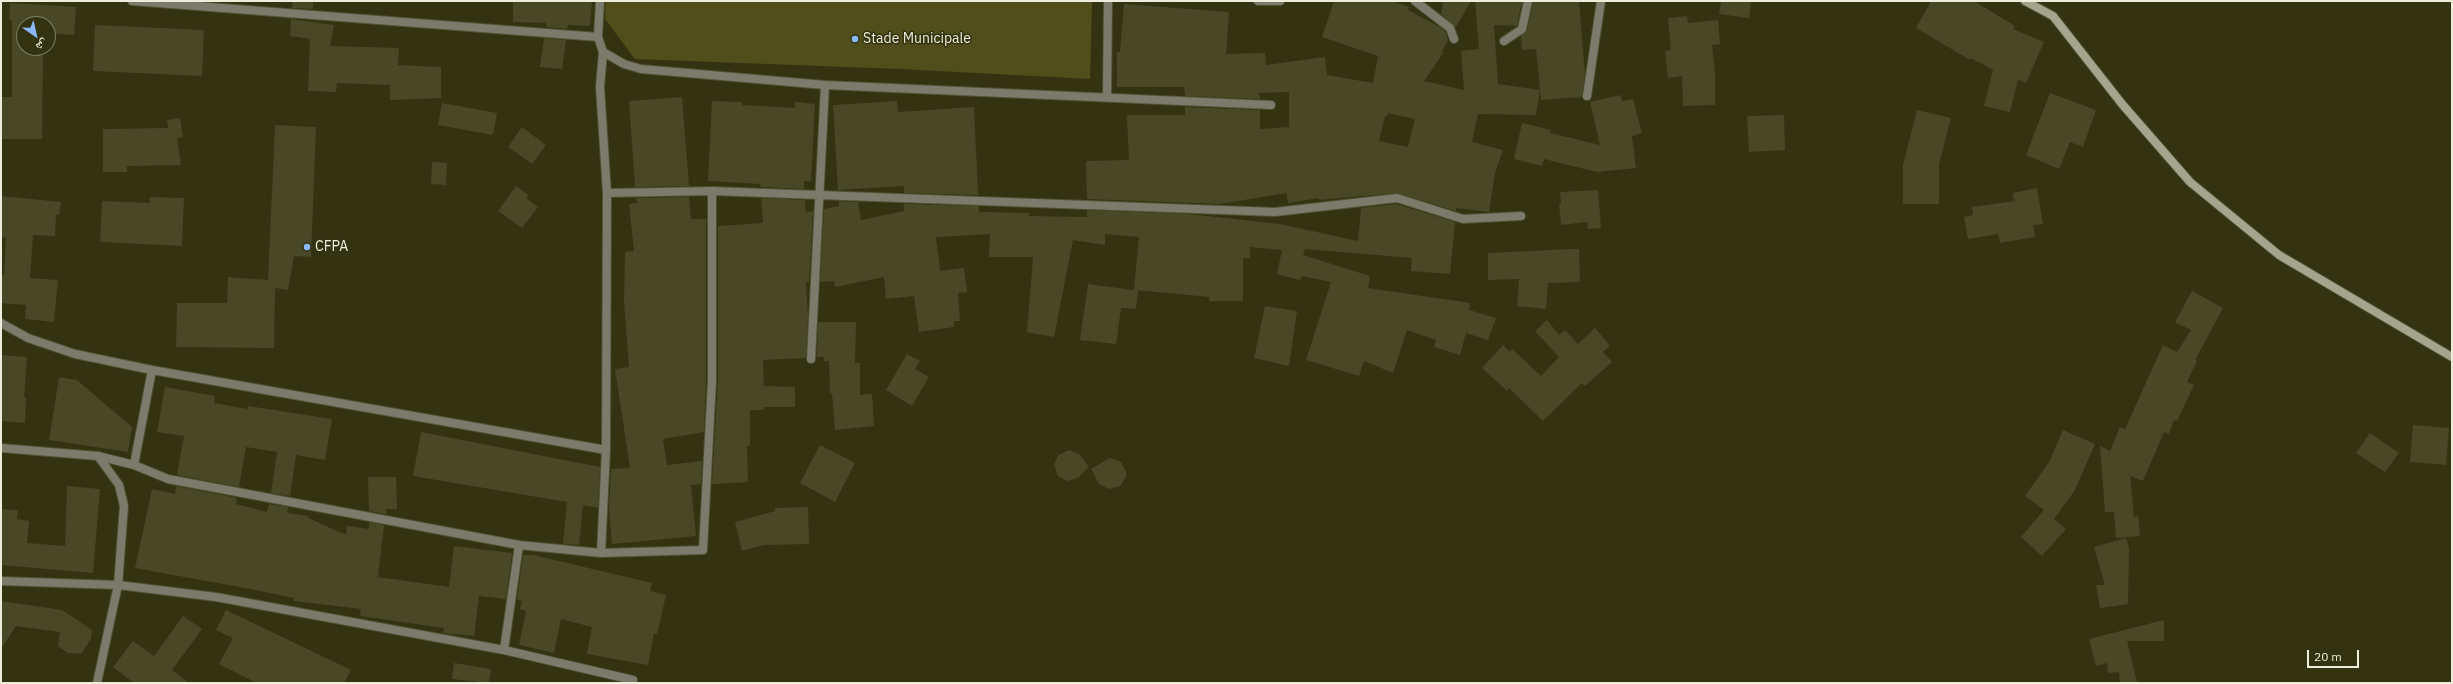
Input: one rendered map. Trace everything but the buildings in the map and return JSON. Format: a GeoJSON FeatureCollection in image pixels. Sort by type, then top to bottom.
{"type":"FeatureCollection","features":[{"type":"Feature","properties":{"kind":"main road"},"geometry":{"type":"LineString","coordinates":[[2025,1],[2053,16],[2122,104],[2190,182],[2279,255],[2452,357]]}},
{"type":"Feature","properties":{"kind":"street"},"geometry":{"type":"LineString","coordinates":[[132,1],[598,37]]}},
{"type":"Feature","properties":{"kind":"street"},"geometry":{"type":"LineString","coordinates":[[600,1],[598,37],[603,52],[600,87],[607,193],[606,450],[601,553]]}},
{"type":"Feature","properties":{"kind":"street"},"geometry":{"type":"LineString","coordinates":[[1107,98],[1108,1]]}},
{"type":"Feature","properties":{"kind":"street"},"geometry":{"type":"LineString","coordinates":[[1258,1],[1280,1]]}},
{"type":"Feature","properties":{"kind":"street"},"geometry":{"type":"LineString","coordinates":[[1415,1],[1450,28],[1454,39]]}},
{"type":"Feature","properties":{"kind":"street"},"geometry":{"type":"LineString","coordinates":[[1504,41],[1522,29],[1528,1]]}},
{"type":"Feature","properties":{"kind":"street"},"geometry":{"type":"LineString","coordinates":[[1587,96],[1601,1]]}},
{"type":"Feature","properties":{"kind":"street"},"geometry":{"type":"LineString","coordinates":[[603,52],[624,64],[641,69],[825,85],[1271,105]]}},
{"type":"Feature","properties":{"kind":"street"},"geometry":{"type":"LineString","coordinates":[[811,359],[825,85]]}},
{"type":"Feature","properties":{"kind":"street"},"geometry":{"type":"LineString","coordinates":[[607,193],[712,191],[1275,212],[1397,198],[1463,219],[1520,216]]}},
{"type":"Feature","properties":{"kind":"street"},"geometry":{"type":"LineString","coordinates":[[1,448],[98,456],[134,465],[168,479],[519,545],[601,553],[704,550],[712,380],[712,191]]}},
{"type":"Feature","properties":{"kind":"street"},"geometry":{"type":"LineString","coordinates":[[1,323],[28,338],[75,354],[152,370],[606,450]]}},
{"type":"Feature","properties":{"kind":"street"},"geometry":{"type":"LineString","coordinates":[[134,465],[152,370]]}},
{"type":"Feature","properties":{"kind":"street"},"geometry":{"type":"LineString","coordinates":[[98,456],[119,485],[124,506],[118,585],[98,683]]}},
{"type":"Feature","properties":{"kind":"street"},"geometry":{"type":"LineString","coordinates":[[504,650],[519,545]]}},
{"type":"Feature","properties":{"kind":"street"},"geometry":{"type":"LineString","coordinates":[[1,581],[118,585],[216,597],[504,650],[634,680]]}},
{"type":"Feature","properties":{"kind":"shaded area","name":"Stade Municipale"},"geometry":{"type":"Polygon","coordinates":[[[606,1],[1092,1],[1090,79],[901,69],[635,59],[605,19],[606,1]]]}},
{"type":"Feature","properties":{"kind":"place","name":"Stade Municipale"},"geometry":{"type":"Point","coordinates":[855,39]}},
{"type":"Feature","properties":{"kind":"place","name":"CFPA"},"geometry":{"type":"Point","coordinates":[307,247]}}]}
